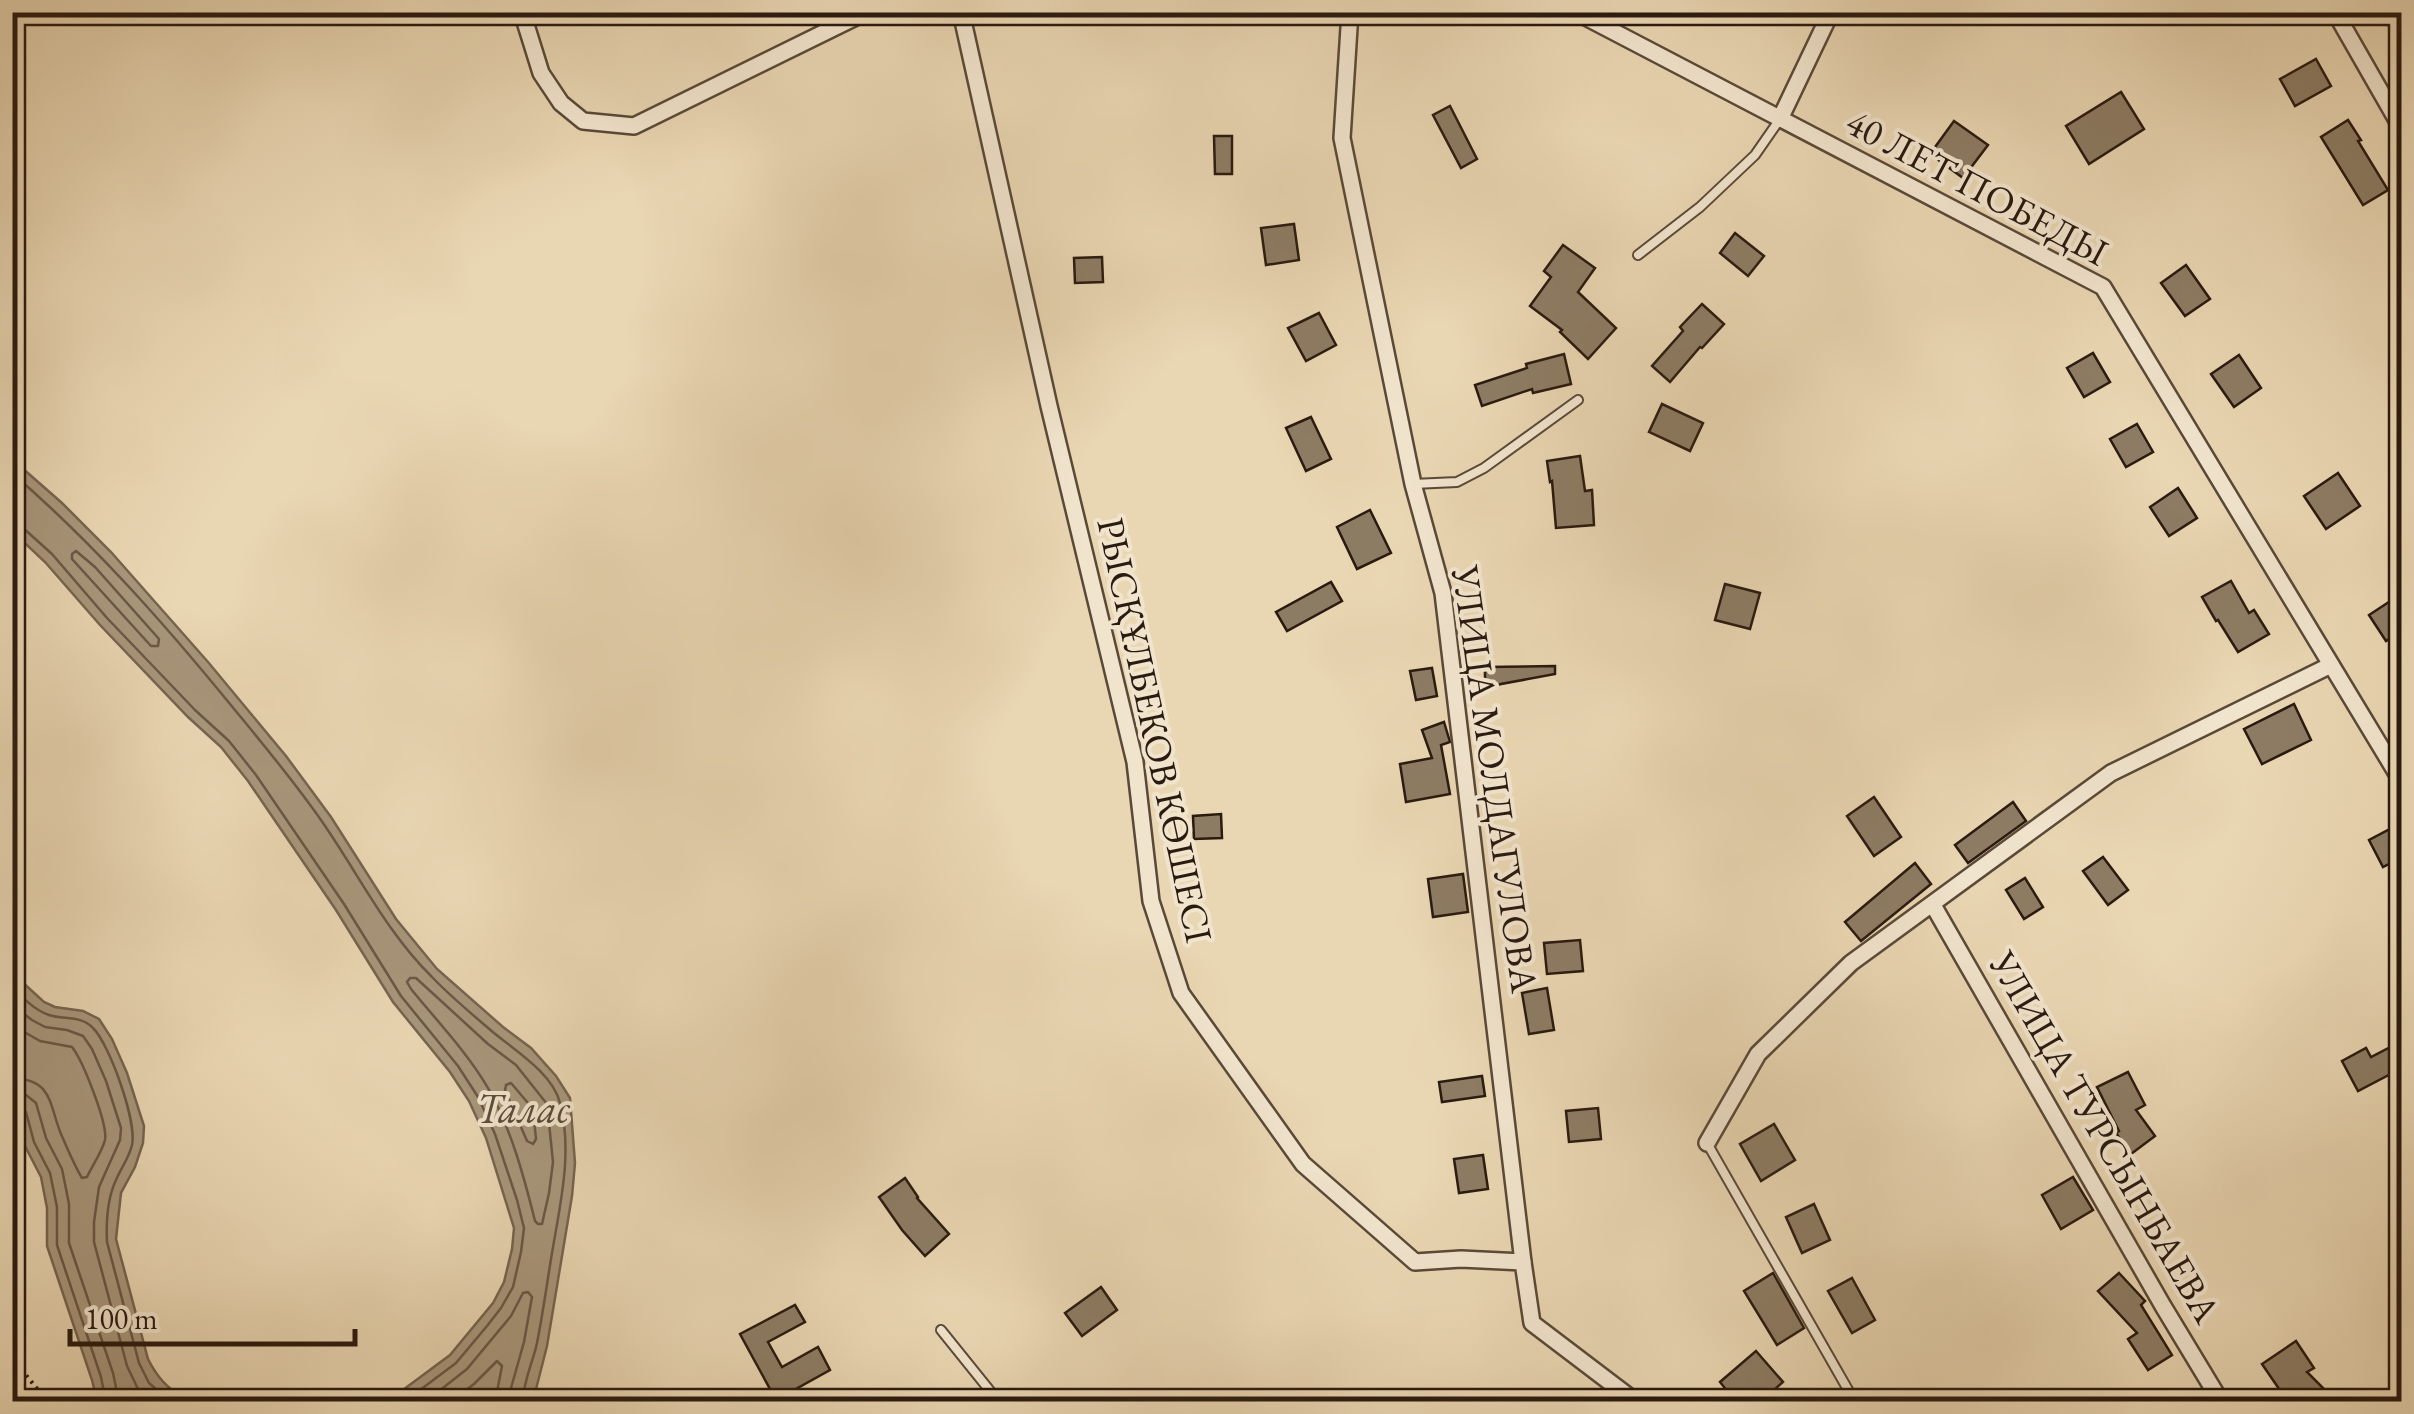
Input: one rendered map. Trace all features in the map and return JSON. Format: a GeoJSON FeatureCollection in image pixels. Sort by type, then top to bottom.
{"type":"FeatureCollection","features":[{"type":"Feature","properties":{"kind":"street"},"geometry":{"type":"LineString","coordinates":[[522,12],[542,73],[561,103],[582,120],[634,126],[866,12]]}},
{"type":"Feature","properties":{"kind":"street","name":"РЫСҚҰЛБЕКОВ КӨШЕСІ"},"geometry":{"type":"LineString","coordinates":[[961,12],[1135,762],[1151,901],[1181,993],[1303,1164],[1415,1262],[1523,1262]]}},
{"type":"Feature","properties":{"kind":"street","name":"УЛИЦА МОЛДАГУЛОВА"},"geometry":{"type":"LineString","coordinates":[[1350,12],[1342,138],[1413,484],[1443,592],[1523,1262]]}},
{"type":"Feature","properties":{"kind":"street","name":"40 ЛЕТ ПОБЕДЫ"},"geometry":{"type":"LineString","coordinates":[[1576,12],[2103,288],[2402,782]]}},
{"type":"Feature","properties":{"kind":"street"},"geometry":{"type":"LineString","coordinates":[[1780,118],[1832,12]]}},
{"type":"Feature","properties":{"kind":"street"},"geometry":{"type":"LineString","coordinates":[[2335,12],[2402,129]]}},
{"type":"Feature","properties":{"kind":"street"},"geometry":{"type":"LineString","coordinates":[[1708,1143],[1758,1054],[1851,963],[2110,773],[2330,665]]}},
{"type":"Feature","properties":{"kind":"street","name":"УЛИЦА ТУРСЫНБАЕВА"},"geometry":{"type":"LineString","coordinates":[[1933,905],[2221,1402]]}},
{"type":"Feature","properties":{"kind":"street"},"geometry":{"type":"LineString","coordinates":[[1523,1262],[1532,1323],[1636,1402]]}},
{"type":"Feature","properties":{"kind":"lane"},"geometry":{"type":"LineString","coordinates":[[1638,255],[1700,207],[1755,155],[1780,118]]}},
{"type":"Feature","properties":{"kind":"lane"},"geometry":{"type":"LineString","coordinates":[[1413,484],[1457,482],[1484,468],[1578,400]]}},
{"type":"Feature","properties":{"kind":"lane"},"geometry":{"type":"LineString","coordinates":[[1708,1143],[1855,1402]]}},
{"type":"Feature","properties":{"kind":"lane"},"geometry":{"type":"LineString","coordinates":[[940,1330],[999,1402]]}},
{"type":"Feature","properties":{"kind":"path"},"geometry":{"type":"LineString","coordinates":[[12,1358],[48,1402]]}},
{"type":"Feature","properties":{"kind":"water","name":"Талас"},"geometry":{"type":"Polygon","coordinates":[[[13,460],[111,552],[208,662],[286,756],[331,817],[396,919],[437,969],[531,1048],[570,1098],[575,1163],[572,1196],[547,1346],[533,1401],[388,1401],[450,1355],[493,1303],[504,1282],[514,1228],[486,1138],[450,1072],[393,1002],[248,781],[221,747],[13,532],[13,460]]]}},
{"type":"Feature","properties":{"kind":"water"},"geometry":{"type":"Polygon","coordinates":[[[12,968],[44,1002],[99,1019],[112,1039],[144,1126],[135,1167],[121,1193],[116,1239],[148,1359],[164,1383],[183,1395],[233,1401],[97,1401],[47,1246],[47,1208],[41,1177],[25,1146],[13,1098],[12,968]]]}},
{"type":"Feature","properties":{"kind":"building"},"geometry":{"type":"Polygon","coordinates":[[[2379,12],[2402,12],[2402,45],[2379,12]]]}},
{"type":"Feature","properties":{"kind":"building"},"geometry":{"type":"Polygon","coordinates":[[[2316,59],[2331,86],[2295,106],[2280,79],[2316,59]]]}},
{"type":"Feature","properties":{"kind":"building"},"geometry":{"type":"Polygon","coordinates":[[[2121,92],[2144,129],[2089,164],[2066,126],[2121,92]]]}},
{"type":"Feature","properties":{"kind":"building"},"geometry":{"type":"Polygon","coordinates":[[[1450,106],[1477,159],[1461,168],[1433,115],[1450,106]]]}},
{"type":"Feature","properties":{"kind":"building"},"geometry":{"type":"Polygon","coordinates":[[[2348,120],[2388,190],[2363,205],[2321,137],[2348,120]]]}},
{"type":"Feature","properties":{"kind":"building"},"geometry":{"type":"Polygon","coordinates":[[[1954,121],[1988,145],[1963,178],[1930,154],[1954,121]]]}},
{"type":"Feature","properties":{"kind":"building"},"geometry":{"type":"Polygon","coordinates":[[[1214,136],[1232,136],[1232,174],[1215,174],[1214,136]]]}},
{"type":"Feature","properties":{"kind":"building"},"geometry":{"type":"Polygon","coordinates":[[[1294,224],[1299,260],[1266,265],[1261,228],[1294,224]]]}},
{"type":"Feature","properties":{"kind":"building"},"geometry":{"type":"Polygon","coordinates":[[[1735,233],[1764,256],[1748,276],[1720,253],[1735,233]]]}},
{"type":"Feature","properties":{"kind":"building"},"geometry":{"type":"Polygon","coordinates":[[[1563,245],[1595,268],[1578,292],[1616,328],[1588,359],[1562,330],[1530,306],[1551,277],[1544,271],[1563,245]]]}},
{"type":"Feature","properties":{"kind":"building"},"geometry":{"type":"Polygon","coordinates":[[[1102,257],[1103,282],[1075,283],[1074,258],[1102,257]]]}},
{"type":"Feature","properties":{"kind":"building"},"geometry":{"type":"Polygon","coordinates":[[[2186,265],[2210,299],[2185,316],[2161,283],[2186,265]]]}},
{"type":"Feature","properties":{"kind":"building"},"geometry":{"type":"Polygon","coordinates":[[[1702,304],[1724,324],[1670,382],[1652,366],[1702,304]]]}},
{"type":"Feature","properties":{"kind":"building"},"geometry":{"type":"Polygon","coordinates":[[[1319,313],[1336,345],[1306,361],[1288,328],[1319,313]]]}},
{"type":"Feature","properties":{"kind":"building"},"geometry":{"type":"Polygon","coordinates":[[[2093,353],[2110,382],[2084,397],[2067,368],[2093,353]]]}},
{"type":"Feature","properties":{"kind":"building"},"geometry":{"type":"Polygon","coordinates":[[[1564,354],[1571,384],[1533,393],[1532,389],[1482,406],[1475,385],[1527,368],[1526,364],[1564,354]]]}},
{"type":"Feature","properties":{"kind":"building"},"geometry":{"type":"Polygon","coordinates":[[[2239,355],[2261,388],[2234,407],[2211,374],[2239,355]]]}},
{"type":"Feature","properties":{"kind":"building"},"geometry":{"type":"Polygon","coordinates":[[[1662,404],[1703,423],[1690,451],[1649,432],[1662,404]]]}},
{"type":"Feature","properties":{"kind":"building"},"geometry":{"type":"Polygon","coordinates":[[[1311,417],[1331,459],[1306,471],[1286,428],[1311,417]]]}},
{"type":"Feature","properties":{"kind":"building"},"geometry":{"type":"Polygon","coordinates":[[[2137,424],[2153,452],[2126,467],[2110,439],[2137,424]]]}},
{"type":"Feature","properties":{"kind":"building"},"geometry":{"type":"Polygon","coordinates":[[[1580,456],[1585,491],[1592,490],[1594,525],[1556,528],[1547,461],[1580,456]]]}},
{"type":"Feature","properties":{"kind":"building"},"geometry":{"type":"Polygon","coordinates":[[[2338,473],[2360,506],[2326,529],[2304,496],[2338,473]]]}},
{"type":"Feature","properties":{"kind":"building"},"geometry":{"type":"Polygon","coordinates":[[[2178,488],[2197,518],[2169,536],[2150,507],[2178,488]]]}},
{"type":"Feature","properties":{"kind":"building"},"geometry":{"type":"Polygon","coordinates":[[[1370,510],[1391,553],[1357,569],[1337,527],[1370,510]]]}},
{"type":"Feature","properties":{"kind":"building"},"geometry":{"type":"Polygon","coordinates":[[[2231,581],[2249,613],[2254,610],[2269,634],[2238,652],[2202,597],[2231,581]]]}},
{"type":"Feature","properties":{"kind":"building"},"geometry":{"type":"Polygon","coordinates":[[[1331,582],[1342,601],[1287,631],[1276,612],[1331,582]]]}},
{"type":"Feature","properties":{"kind":"building"},"geometry":{"type":"Polygon","coordinates":[[[1725,584],[1760,593],[1750,629],[1715,620],[1725,584]]]}},
{"type":"Feature","properties":{"kind":"building"},"geometry":{"type":"Polygon","coordinates":[[[2392,600],[2402,615],[2402,631],[2386,641],[2369,615],[2392,600]]]}},
{"type":"Feature","properties":{"kind":"building"},"geometry":{"type":"Polygon","coordinates":[[[1555,666],[1555,674],[1485,687],[1485,667],[1555,666]]]}},
{"type":"Feature","properties":{"kind":"building"},"geometry":{"type":"Polygon","coordinates":[[[1432,668],[1437,696],[1416,700],[1410,671],[1432,668]]]}},
{"type":"Feature","properties":{"kind":"building"},"geometry":{"type":"Polygon","coordinates":[[[2294,704],[2311,740],[2262,764],[2244,729],[2294,704]]]}},
{"type":"Feature","properties":{"kind":"building"},"geometry":{"type":"Polygon","coordinates":[[[1444,722],[1450,742],[1441,745],[1450,794],[1406,802],[1400,764],[1432,758],[1422,730],[1444,722]]]}},
{"type":"Feature","properties":{"kind":"building"},"geometry":{"type":"Polygon","coordinates":[[[1874,797],[1901,837],[1874,856],[1847,816],[1874,797]]]}},
{"type":"Feature","properties":{"kind":"building"},"geometry":{"type":"Polygon","coordinates":[[[2013,802],[2026,821],[1968,863],[1955,845],[2013,802]]]}},
{"type":"Feature","properties":{"kind":"building"},"geometry":{"type":"Polygon","coordinates":[[[1221,814],[1222,838],[1194,839],[1193,816],[1221,814]]]}},
{"type":"Feature","properties":{"kind":"building"},"geometry":{"type":"Polygon","coordinates":[[[2390,829],[2402,857],[2383,867],[2369,840],[2390,829]]]}},
{"type":"Feature","properties":{"kind":"building"},"geometry":{"type":"Polygon","coordinates":[[[2103,857],[2128,890],[2108,905],[2083,871],[2103,857]]]}},
{"type":"Feature","properties":{"kind":"building"},"geometry":{"type":"Polygon","coordinates":[[[1915,863],[1931,884],[1861,941],[1845,922],[1915,863]]]}},
{"type":"Feature","properties":{"kind":"building"},"geometry":{"type":"Polygon","coordinates":[[[1463,874],[1468,912],[1433,917],[1428,879],[1463,874]]]}},
{"type":"Feature","properties":{"kind":"building"},"geometry":{"type":"Polygon","coordinates":[[[2025,878],[2043,907],[2024,919],[2006,890],[2025,878]]]}},
{"type":"Feature","properties":{"kind":"building"},"geometry":{"type":"Polygon","coordinates":[[[1580,940],[1583,971],[1547,974],[1544,943],[1580,940]]]}},
{"type":"Feature","properties":{"kind":"building"},"geometry":{"type":"Polygon","coordinates":[[[1547,988],[1554,1030],[1529,1034],[1522,993],[1547,988]]]}},
{"type":"Feature","properties":{"kind":"building"},"geometry":{"type":"Polygon","coordinates":[[[2402,1041],[2402,1068],[2358,1091],[2342,1061],[2366,1048],[2371,1057],[2402,1041]]]}},
{"type":"Feature","properties":{"kind":"building"},"geometry":{"type":"Polygon","coordinates":[[[2128,1072],[2145,1105],[2136,1110],[2155,1136],[2131,1154],[2116,1133],[2119,1131],[2097,1087],[2128,1072]]]}},
{"type":"Feature","properties":{"kind":"building"},"geometry":{"type":"Polygon","coordinates":[[[1482,1076],[1485,1096],[1442,1102],[1439,1082],[1482,1076]]]}},
{"type":"Feature","properties":{"kind":"building"},"geometry":{"type":"Polygon","coordinates":[[[1598,1108],[1601,1139],[1569,1142],[1566,1111],[1598,1108]]]}},
{"type":"Feature","properties":{"kind":"building"},"geometry":{"type":"Polygon","coordinates":[[[1774,1124],[1795,1160],[1761,1181],[1740,1144],[1774,1124]]]}},
{"type":"Feature","properties":{"kind":"building"},"geometry":{"type":"Polygon","coordinates":[[[1483,1155],[1488,1189],[1459,1193],[1454,1159],[1483,1155]]]}},
{"type":"Feature","properties":{"kind":"building"},"geometry":{"type":"Polygon","coordinates":[[[2073,1177],[2093,1210],[2061,1229],[2042,1195],[2073,1177]]]}},
{"type":"Feature","properties":{"kind":"building"},"geometry":{"type":"Polygon","coordinates":[[[905,1178],[949,1234],[925,1256],[879,1197],[905,1178]]]}},
{"type":"Feature","properties":{"kind":"building"},"geometry":{"type":"Polygon","coordinates":[[[1814,1204],[1830,1240],[1802,1253],[1786,1217],[1814,1204]]]}},
{"type":"Feature","properties":{"kind":"building"},"geometry":{"type":"Polygon","coordinates":[[[1773,1273],[1804,1328],[1777,1345],[1744,1291],[1773,1273]]]}},
{"type":"Feature","properties":{"kind":"building"},"geometry":{"type":"Polygon","coordinates":[[[2119,1273],[2145,1301],[2141,1305],[2172,1355],[2148,1370],[2128,1339],[2137,1333],[2098,1291],[2119,1273]]]}},
{"type":"Feature","properties":{"kind":"building"},"geometry":{"type":"Polygon","coordinates":[[[1852,1278],[1875,1320],[1852,1333],[1828,1291],[1852,1278]]]}},
{"type":"Feature","properties":{"kind":"building"},"geometry":{"type":"Polygon","coordinates":[[[1101,1287],[1117,1310],[1082,1336],[1065,1313],[1101,1287]]]}},
{"type":"Feature","properties":{"kind":"building"},"geometry":{"type":"Polygon","coordinates":[[[795,1305],[805,1322],[768,1342],[782,1367],[818,1347],[830,1370],[776,1400],[740,1334],[795,1305]]]}},
{"type":"Feature","properties":{"kind":"building"},"geometry":{"type":"Polygon","coordinates":[[[2296,1341],[2314,1368],[2307,1372],[2337,1402],[2288,1402],[2262,1364],[2296,1341]]]}},
{"type":"Feature","properties":{"kind":"building"},"geometry":{"type":"Polygon","coordinates":[[[1756,1351],[1783,1382],[1760,1402],[1736,1402],[1720,1382],[1756,1351]]]}}]}
